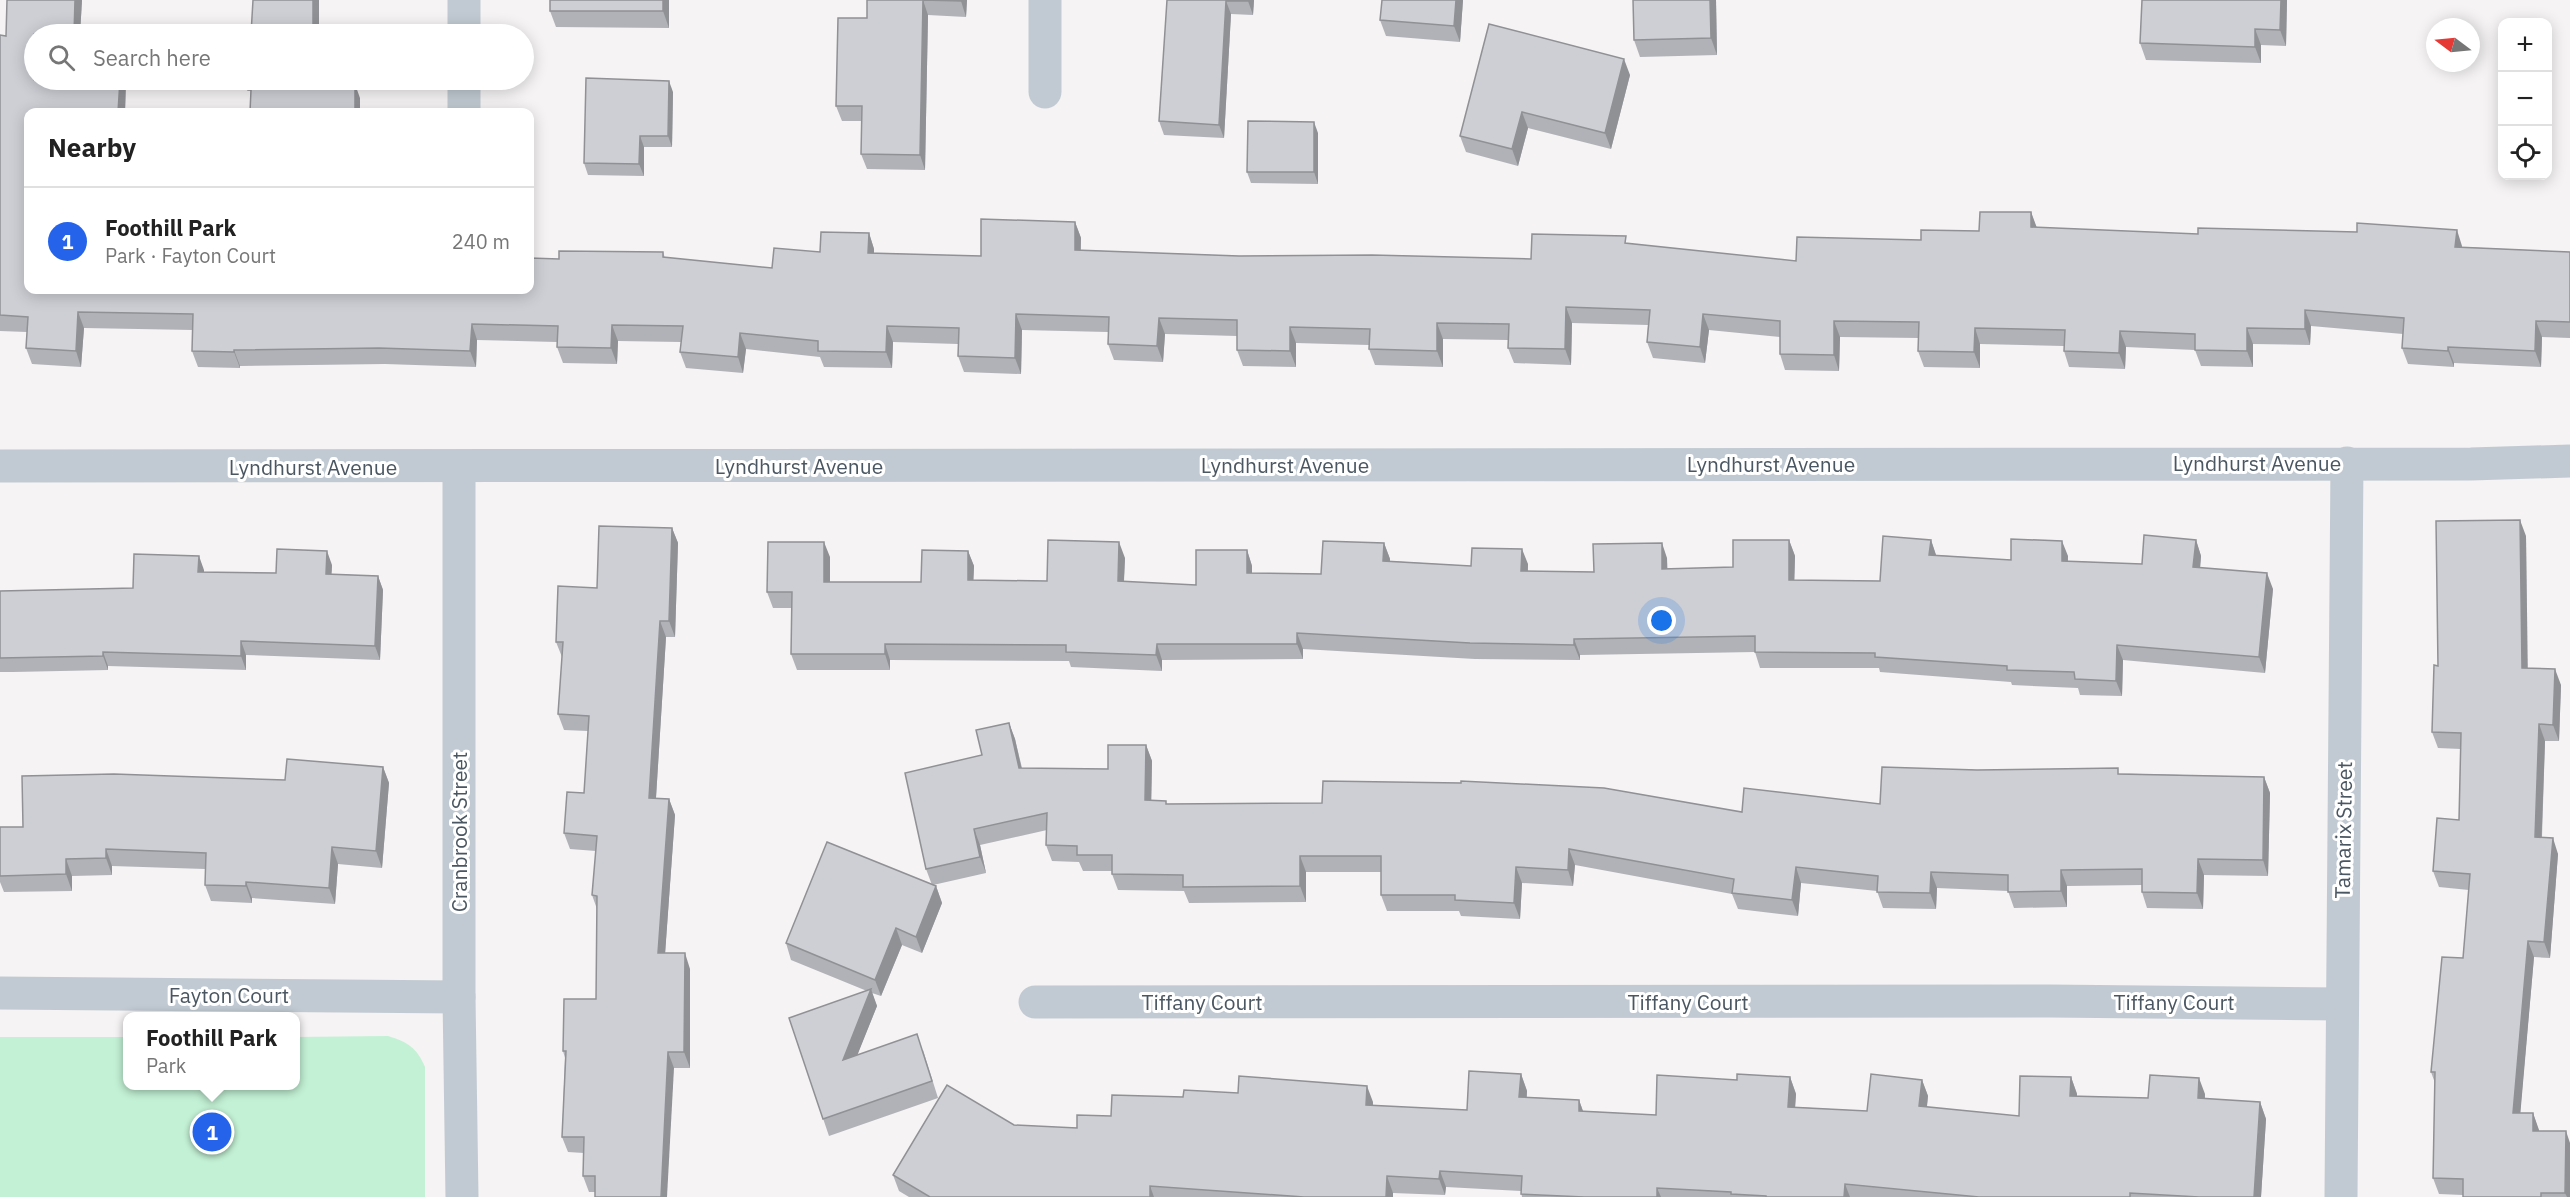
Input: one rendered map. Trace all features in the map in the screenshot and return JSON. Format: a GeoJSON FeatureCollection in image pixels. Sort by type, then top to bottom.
{"type":"FeatureCollection","features":[{"type":"Feature","properties":{"kind":"street"},"geometry":{"type":"LineString","coordinates":[[464,0],[464,24]]}},
{"type":"Feature","properties":{"kind":"street"},"geometry":{"type":"LineString","coordinates":[[1045,0],[1045,92]]}},
{"type":"Feature","properties":{"kind":"street"},"geometry":{"type":"LineString","coordinates":[[464,90],[464,108]]}},
{"type":"Feature","properties":{"kind":"street","name":"Lyndhurst Avenue"},"geometry":{"type":"LineString","coordinates":[[0,466],[2471,464],[2570,461]]}},
{"type":"Feature","properties":{"kind":"street","name":"Tamarix Street"},"geometry":{"type":"LineString","coordinates":[[2341,1197],[2346,463]]}},
{"type":"Feature","properties":{"kind":"street","name":"Cranbrook Street"},"geometry":{"type":"LineString","coordinates":[[459,467],[459,997],[462,1197]]}},
{"type":"Feature","properties":{"kind":"street","name":"Fayton Court"},"geometry":{"type":"LineString","coordinates":[[0,993],[459,997]]}},
{"type":"Feature","properties":{"kind":"street","name":"Tiffany Court"},"geometry":{"type":"LineString","coordinates":[[1035,1002],[2050,1001],[2341,1004]]}},
{"type":"Feature","properties":{"kind":"green space"},"geometry":{"type":"Polygon","coordinates":[[[388,1036],[411,1047],[419,1055],[425,1067],[425,1197],[0,1197],[0,1037],[123,1037],[123,1090],[300,1090],[300,1037],[388,1036]]]}},
{"type":"Feature","properties":{"kind":"building"},"geometry":{"type":"Polygon","coordinates":[[[7,0],[75,0],[74,24],[24,24],[24,90],[119,90],[118,108],[24,108],[24,294],[534,294],[534,258],[559,259],[559,251],[663,252],[663,257],[772,268],[774,248],[820,252],[821,232],[869,233],[868,253],[981,256],[981,219],[1075,222],[1075,250],[1239,256],[1372,255],[1531,259],[1532,234],[1626,236],[1625,243],[1796,261],[1797,237],[1921,240],[1921,230],[1979,231],[1980,212],[2031,212],[2031,227],[2198,234],[2198,228],[2357,232],[2357,223],[2457,230],[2455,247],[2570,252],[2570,322],[2536,321],[2535,351],[2448,347],[2448,351],[2402,348],[2404,318],[2305,310],[2305,329],[2247,328],[2247,351],[2195,350],[2195,334],[2120,331],[2119,353],[2064,351],[2065,330],[1975,328],[1974,352],[1918,351],[1919,322],[1834,321],[1834,355],[1780,354],[1780,321],[1703,314],[1700,347],[1647,342],[1650,310],[1566,307],[1565,349],[1508,348],[1509,324],[1437,323],[1437,351],[1369,349],[1370,329],[1290,327],[1290,351],[1237,350],[1237,320],[1159,318],[1157,346],[1108,344],[1109,317],[1016,314],[1015,358],[958,356],[959,328],[887,326],[886,352],[818,351],[818,341],[740,333],[738,357],[680,352],[683,326],[612,325],[611,348],[557,347],[558,326],[472,324],[470,351],[379,348],[192,351],[193,314],[78,312],[76,351],[26,348],[28,317],[0,315],[0,35],[6,36],[7,0]]]}},
{"type":"Feature","properties":{"kind":"building"},"geometry":{"type":"Polygon","coordinates":[[[253,0],[313,0],[313,24],[252,24],[253,0]]]}},
{"type":"Feature","properties":{"kind":"building"},"geometry":{"type":"Polygon","coordinates":[[[550,0],[663,0],[663,11],[550,11],[550,0]]]}},
{"type":"Feature","properties":{"kind":"building"},"geometry":{"type":"Polygon","coordinates":[[[867,0],[923,0],[920,155],[861,154],[862,106],[836,106],[838,18],[867,18],[867,0]]]}},
{"type":"Feature","properties":{"kind":"building"},"geometry":{"type":"Polygon","coordinates":[[[1167,0],[1248,0],[1226,1],[1219,125],[1159,121],[1167,0]]]}},
{"type":"Feature","properties":{"kind":"building"},"geometry":{"type":"Polygon","coordinates":[[[1382,0],[1456,0],[1454,26],[1380,20],[1382,0]]]}},
{"type":"Feature","properties":{"kind":"building"},"geometry":{"type":"Polygon","coordinates":[[[1633,0],[1710,0],[1711,38],[1634,40],[1633,0]]]}},
{"type":"Feature","properties":{"kind":"building"},"geometry":{"type":"Polygon","coordinates":[[[2142,0],[2281,0],[2280,30],[2255,29],[2255,47],[2140,43],[2142,0]]]}},
{"type":"Feature","properties":{"kind":"building"},"geometry":{"type":"Polygon","coordinates":[[[1489,24],[1624,59],[1605,133],[1522,112],[1512,149],[1460,136],[1489,24]]]}},
{"type":"Feature","properties":{"kind":"building"},"geometry":{"type":"Polygon","coordinates":[[[586,78],[669,81],[668,136],[640,136],[639,164],[584,163],[586,78]]]}},
{"type":"Feature","properties":{"kind":"building"},"geometry":{"type":"Polygon","coordinates":[[[251,90],[355,90],[355,108],[250,108],[251,90]]]}},
{"type":"Feature","properties":{"kind":"building"},"geometry":{"type":"Polygon","coordinates":[[[1248,121],[1314,122],[1314,172],[1247,172],[1248,121]]]}},
{"type":"Feature","properties":{"kind":"building"},"geometry":{"type":"Polygon","coordinates":[[[2520,520],[2522,668],[2555,669],[2553,725],[2539,724],[2535,837],[2553,838],[2544,942],[2528,941],[2513,1113],[2533,1113],[2533,1131],[2566,1131],[2565,1193],[2541,1193],[2541,1197],[2463,1197],[2463,1179],[2433,1178],[2435,1072],[2431,1072],[2442,957],[2463,958],[2470,874],[2433,871],[2437,818],[2459,820],[2461,733],[2432,732],[2434,665],[2438,666],[2436,521],[2520,520]]]}},
{"type":"Feature","properties":{"kind":"building"},"geometry":{"type":"Polygon","coordinates":[[[599,526],[672,528],[669,621],[660,621],[649,798],[669,799],[658,953],[685,953],[684,1052],[668,1052],[661,1197],[595,1197],[595,1176],[583,1176],[584,1137],[562,1137],[566,1051],[563,1051],[564,999],[596,999],[597,896],[592,895],[597,836],[564,833],[567,792],[584,793],[589,716],[558,714],[563,642],[556,642],[558,586],[597,588],[599,526]]]}},
{"type":"Feature","properties":{"kind":"building"},"geometry":{"type":"Polygon","coordinates":[[[2144,535],[2196,540],[2193,567],[2267,573],[2259,657],[2117,645],[2116,681],[2075,679],[2074,672],[2007,670],[2007,666],[1875,657],[1875,653],[1755,652],[1755,636],[1574,639],[1574,645],[1470,643],[1297,633],[1297,644],[1157,644],[1156,655],[1066,652],[1066,645],[885,644],[885,654],[791,654],[792,592],[767,592],[768,542],[824,542],[824,582],[921,582],[922,550],[968,551],[968,580],[1047,581],[1048,540],[1119,542],[1118,581],[1196,585],[1196,550],[1247,550],[1247,573],[1321,574],[1323,541],[1384,543],[1383,561],[1471,566],[1472,548],[1522,549],[1521,571],[1594,572],[1593,544],[1662,543],[1662,569],[1733,567],[1733,540],[1789,540],[1789,580],[1880,581],[1883,536],[1931,540],[1929,555],[2011,560],[2011,539],[2062,541],[2062,561],[2142,564],[2144,535]]]}},
{"type":"Feature","properties":{"kind":"building"},"geometry":{"type":"Polygon","coordinates":[[[277,549],[327,551],[326,574],[378,576],[375,646],[241,641],[241,656],[103,652],[103,656],[0,658],[0,591],[133,588],[134,554],[199,556],[198,572],[276,573],[277,549]]]}},
{"type":"Feature","properties":{"kind":"building"},"geometry":{"type":"Polygon","coordinates":[[[1009,723],[1019,768],[1108,769],[1108,745],[1146,745],[1145,800],[1166,801],[1166,804],[1322,803],[1323,781],[1461,783],[1461,781],[1604,788],[1742,812],[1744,788],[1880,804],[1882,767],[1977,770],[2118,768],[2118,774],[2264,777],[2263,860],[2198,859],[2197,893],[2142,892],[2142,869],[2061,870],[2061,891],[2008,892],[2008,875],[1931,872],[1930,893],[1877,892],[1878,876],[1796,867],[1792,900],[1732,893],[1734,879],[1569,849],[1568,870],[1516,867],[1514,903],[1455,900],[1455,895],[1381,895],[1381,856],[1300,856],[1300,886],[1183,887],[1183,875],[1112,874],[1112,855],[1077,855],[1077,846],[1046,845],[1047,813],[974,829],[980,857],[926,869],[905,773],[982,755],[976,730],[1009,723]]]}},
{"type":"Feature","properties":{"kind":"building"},"geometry":{"type":"Polygon","coordinates":[[[287,759],[383,767],[376,851],[332,847],[329,888],[246,882],[246,886],[205,885],[206,853],[106,849],[106,858],[66,859],[66,874],[0,876],[0,827],[23,827],[22,776],[114,774],[285,780],[287,759]]]}},
{"type":"Feature","properties":{"kind":"building"},"geometry":{"type":"Polygon","coordinates":[[[827,842],[936,886],[916,937],[896,928],[875,980],[786,943],[827,842]]]}},
{"type":"Feature","properties":{"kind":"building"},"geometry":{"type":"Polygon","coordinates":[[[871,989],[843,1060],[917,1034],[932,1081],[823,1119],[789,1018],[871,989]]]}},
{"type":"Feature","properties":{"kind":"building"},"geometry":{"type":"Polygon","coordinates":[[[1469,1071],[1521,1074],[1519,1097],[1579,1100],[1579,1111],[1656,1115],[1657,1075],[1737,1080],[1737,1074],[1790,1077],[1788,1107],[1867,1111],[1871,1074],[1922,1080],[1919,1106],[2019,1116],[2020,1076],[2071,1077],[2070,1096],[2148,1098],[2150,1075],[2199,1078],[2198,1098],[2260,1102],[2254,1197],[2130,1193],[2130,1197],[1979,1197],[1845,1184],[1844,1197],[1766,1197],[1731,1194],[1731,1192],[1657,1188],[1657,1197],[1584,1197],[1521,1194],[1522,1176],[1440,1171],[1439,1179],[1387,1176],[1386,1197],[1304,1197],[1150,1186],[1150,1197],[930,1197],[893,1175],[947,1085],[1014,1125],[1077,1128],[1077,1115],[1111,1116],[1112,1095],[1183,1097],[1184,1090],[1238,1093],[1239,1076],[1367,1086],[1366,1105],[1467,1110],[1469,1071]]]}},
{"type":"Feature","properties":{"kind":"place","name":"Foothill Park"},"geometry":{"type":"Point","coordinates":[212,1132]}}]}
